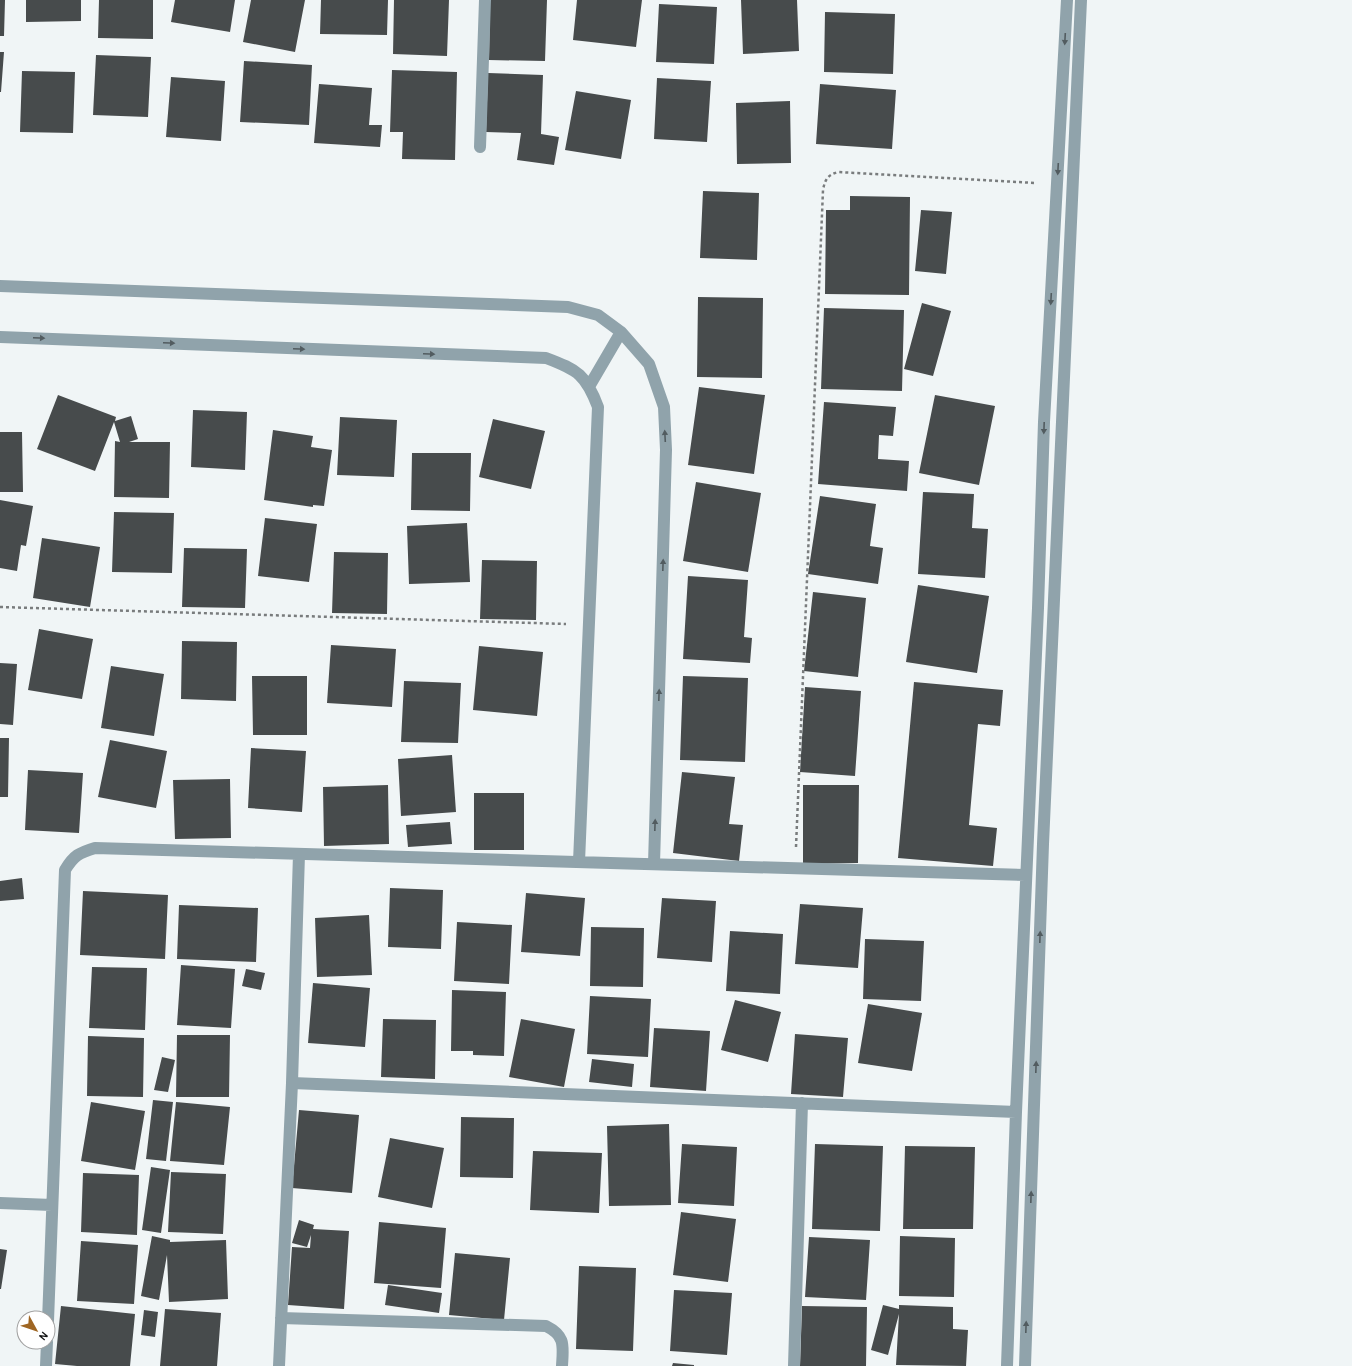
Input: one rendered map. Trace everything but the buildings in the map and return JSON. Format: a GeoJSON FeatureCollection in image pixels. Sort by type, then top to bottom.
{"type":"FeatureCollection","features":[{"type":"Feature","properties":{"kind":"street"},"geometry":{"type":"LineString","coordinates":[[480,147],[485,0]]}},
{"type":"Feature","properties":{"kind":"street"},"geometry":{"type":"LineString","coordinates":[[1007,1366],[1016,1112],[1038,615],[1044,422],[1067,0]]}},
{"type":"Feature","properties":{"kind":"street"},"geometry":{"type":"LineString","coordinates":[[1025,1366],[1043,844],[1081,0]]}},
{"type":"Feature","properties":{"kind":"street"},"geometry":{"type":"LineString","coordinates":[[0,286],[568,307],[598,315],[622,332],[649,364],[664,407],[666,450],[654,864]]}},
{"type":"Feature","properties":{"kind":"street"},"geometry":{"type":"LineString","coordinates":[[590,385],[622,332]]}},
{"type":"Feature","properties":{"kind":"street"},"geometry":{"type":"LineString","coordinates":[[0,337],[546,358],[571,368],[590,385],[598,407],[579,862]]}},
{"type":"Feature","properties":{"kind":"street"},"geometry":{"type":"LineString","coordinates":[[48,1310],[66,870],[71,860],[80,852],[95,848],[1026,875]]}},
{"type":"Feature","properties":{"kind":"street"},"geometry":{"type":"LineString","coordinates":[[279,1366],[292,1083],[299,854]]}},
{"type":"Feature","properties":{"kind":"street"},"geometry":{"type":"LineString","coordinates":[[292,1083],[1016,1112]]}},
{"type":"Feature","properties":{"kind":"street"},"geometry":{"type":"LineString","coordinates":[[794,1366],[802,1103]]}},
{"type":"Feature","properties":{"kind":"street"},"geometry":{"type":"LineString","coordinates":[[0,1203],[52,1205]]}},
{"type":"Feature","properties":{"kind":"street"},"geometry":{"type":"LineString","coordinates":[[281,1318],[546,1326],[555,1330],[562,1338],[562,1366]]}},
{"type":"Feature","properties":{"kind":"street"},"geometry":{"type":"LineString","coordinates":[[46,1366],[47,1350]]}},
{"type":"Feature","properties":{"kind":"path"},"geometry":{"type":"LineString","coordinates":[[796,868],[822,198],[824,180],[830,174],[838,172],[1058,184]]}},
{"type":"Feature","properties":{"kind":"path"},"geometry":{"type":"LineString","coordinates":[[0,607],[589,625]]}}]}
